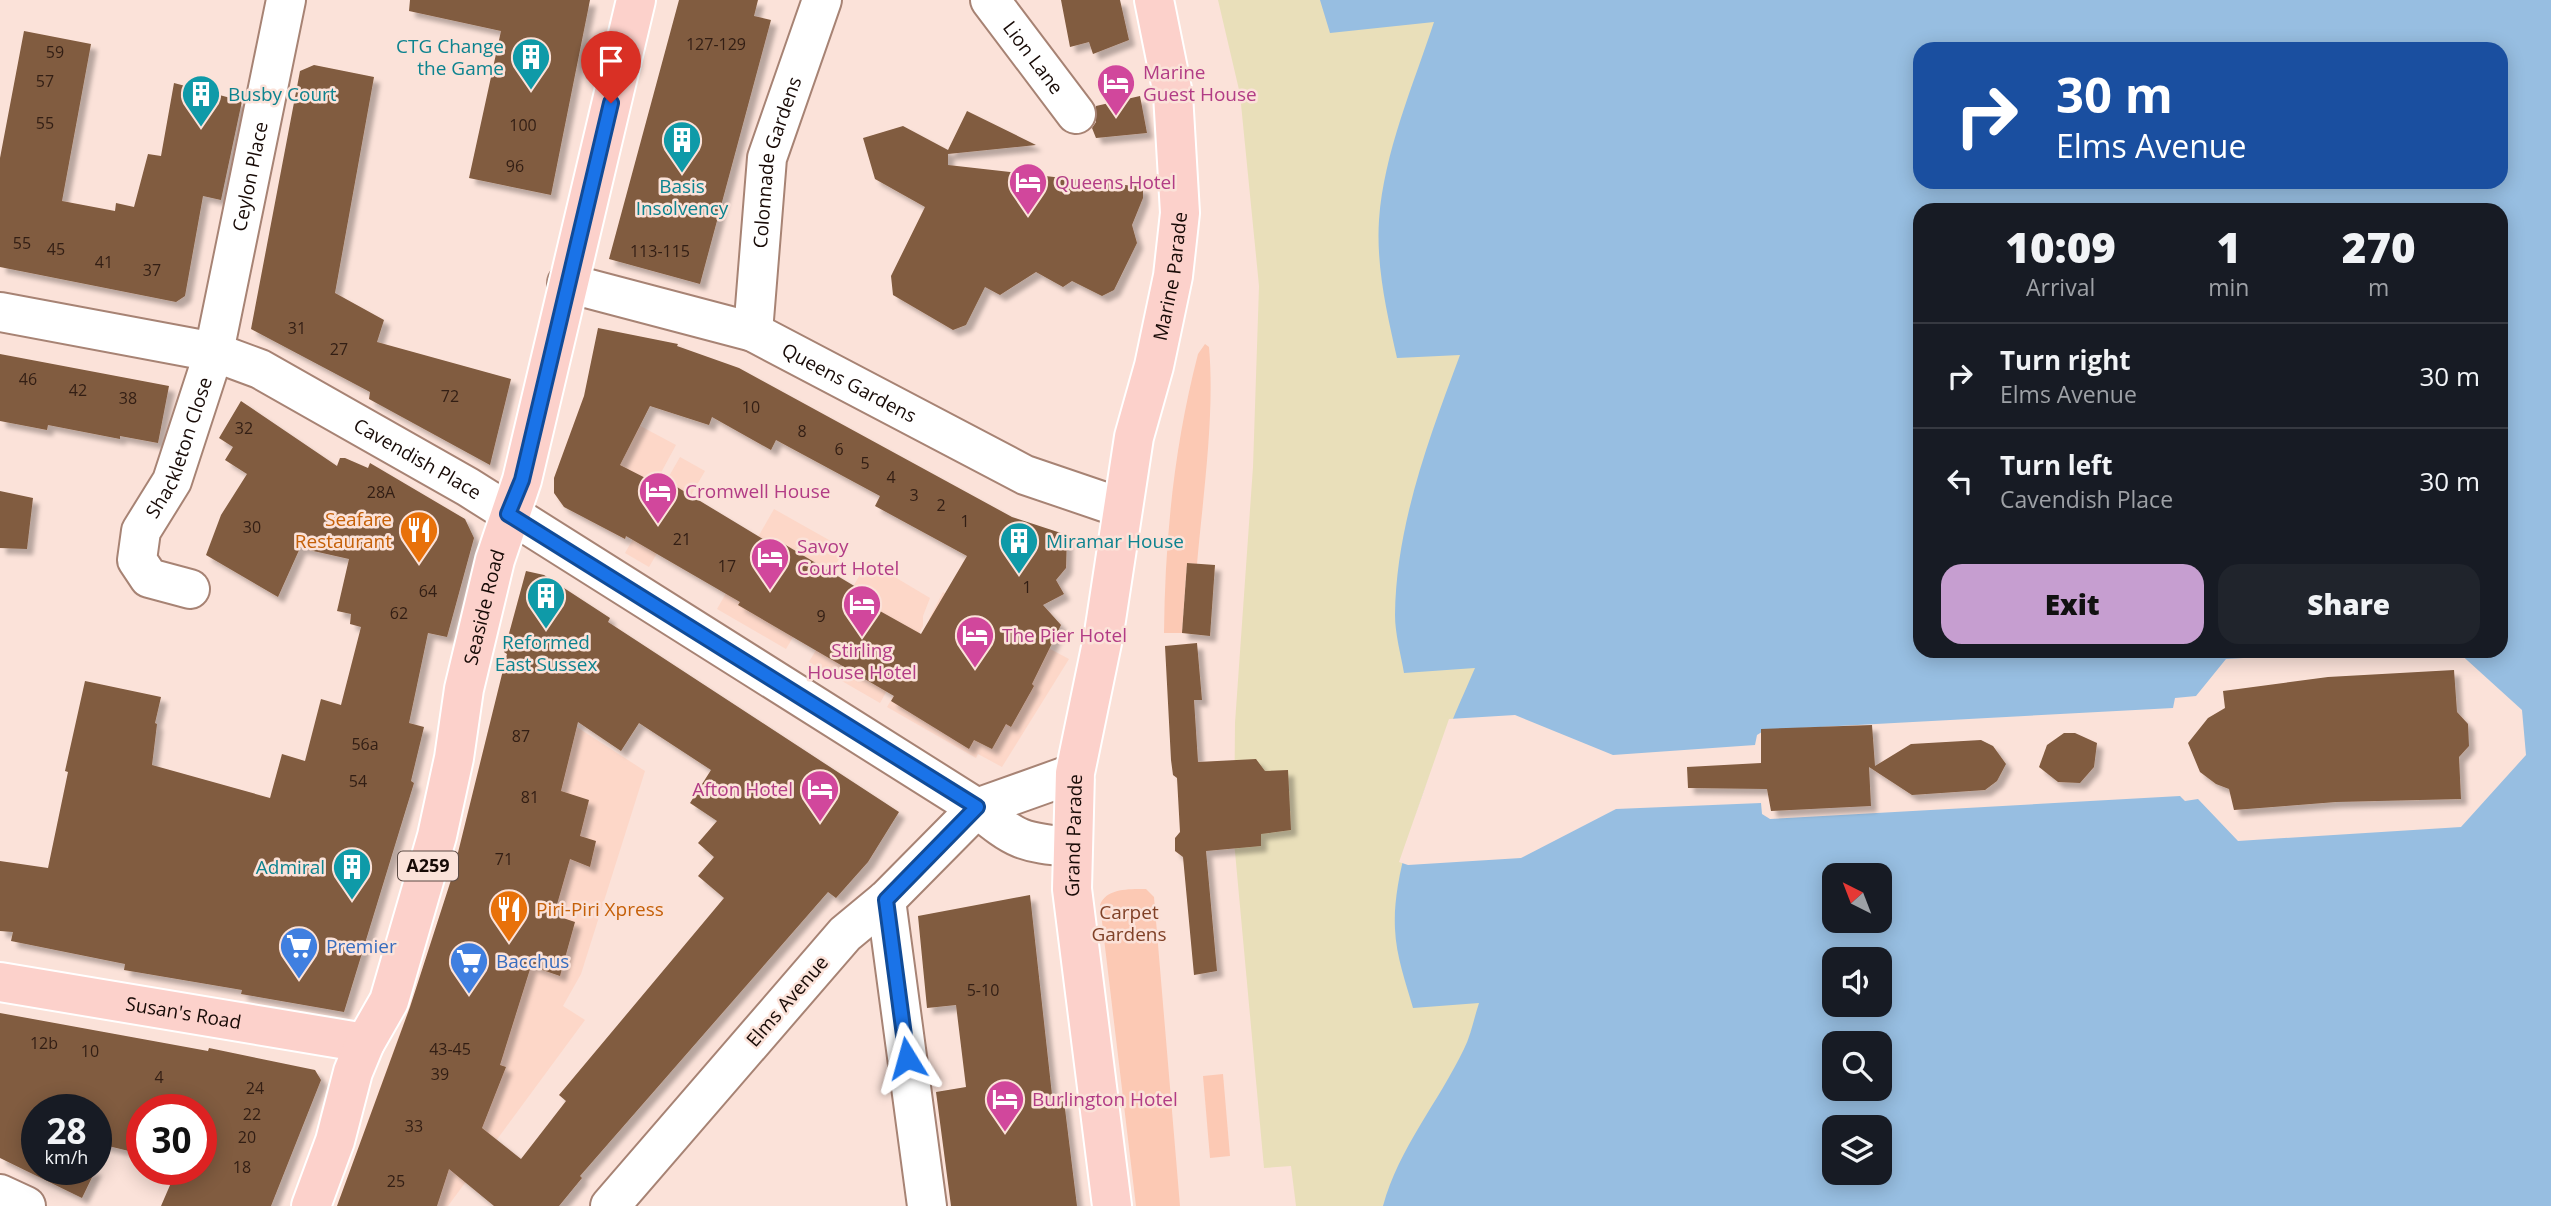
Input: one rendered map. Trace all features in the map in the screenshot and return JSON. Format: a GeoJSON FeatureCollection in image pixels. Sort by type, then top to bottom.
{"type":"FeatureCollection","features":[{"type":"Feature","properties":{"kind":"main road","name":"Seaside Road"},"geometry":{"type":"LineString","coordinates":[[311,1206],[335,1141],[345,1093],[365,1042],[389,1001],[437,836],[454,758],[464,689],[508,514],[522,480],[636,0]]}},
{"type":"Feature","properties":{"kind":"main road","name":"Marine Parade"},"geometry":{"type":"LineString","coordinates":[[1122,508],[1134,437],[1154,366],[1173,276],[1180,214],[1173,94],[1154,0]]}},
{"type":"Feature","properties":{"kind":"main road","name":"Grand Parade"},"geometry":{"type":"LineString","coordinates":[[1112,1206],[1072,889],[1075,774],[1104,633],[1122,508]]}},
{"type":"Feature","properties":{"kind":"main road","name":"Susan's Road"},"geometry":{"type":"LineString","coordinates":[[0,982],[365,1042]]}},
{"type":"Feature","properties":{"kind":"street","name":"Ceylon Place"},"geometry":{"type":"LineString","coordinates":[[214,352],[286,0]]}},
{"type":"Feature","properties":{"kind":"street","name":"Colonnade Gardens"},"geometry":{"type":"LineString","coordinates":[[753,332],[767,158],[822,0]]}},
{"type":"Feature","properties":{"kind":"street","name":"Lion Lane"},"geometry":{"type":"LineString","coordinates":[[990,0],[1076,114]]}},
{"type":"Feature","properties":{"kind":"street","name":"Queens Gardens"},"geometry":{"type":"LineString","coordinates":[[567,283],[753,332],[1026,475],[1122,508]]}},
{"type":"Feature","properties":{"kind":"street","name":"Cavendish Place"},"geometry":{"type":"LineString","coordinates":[[0,312],[214,352],[260,369],[468,487],[977,807],[1012,837],[1039,844],[1073,847]]}},
{"type":"Feature","properties":{"kind":"street","name":"Shackleton Close"},"geometry":{"type":"LineString","coordinates":[[190,589],[149,578],[137,560],[141,531],[172,481],[214,352]]}},
{"type":"Feature","properties":{"kind":"street"},"geometry":{"type":"LineString","coordinates":[[977,807],[1075,774]]}},
{"type":"Feature","properties":{"kind":"street","name":"Elms Avenue"},"geometry":{"type":"LineString","coordinates":[[610,1206],[845,934],[886,900],[977,807]]}},
{"type":"Feature","properties":{"kind":"street"},"geometry":{"type":"LineString","coordinates":[[886,900],[927,1206]]}},
{"type":"Feature","properties":{"kind":"street"},"geometry":{"type":"LineString","coordinates":[[0,1194],[26,1206]]}},
{"type":"Feature","properties":{"kind":"shaded area"},"geometry":{"type":"Polygon","coordinates":[[[584,396],[676,445],[625,539],[564,507],[554,493],[554,478],[584,396]]]}},
{"type":"Feature","properties":{"kind":"shaded area"},"geometry":{"type":"Polygon","coordinates":[[[680,457],[705,471],[649,567],[625,553],[680,457]]]}},
{"type":"Feature","properties":{"kind":"shaded area"},"geometry":{"type":"Polygon","coordinates":[[[774,509],[845,549],[786,649],[717,609],[774,509]]]}},
{"type":"Feature","properties":{"kind":"shaded area"},"geometry":{"type":"Polygon","coordinates":[[[868,561],[930,598],[923,616],[923,626],[880,703],[809,662],[868,561]]]}},
{"type":"Feature","properties":{"kind":"shaded area"},"geometry":{"type":"Polygon","coordinates":[[[526,571],[555,713],[645,771],[581,974],[563,1006],[585,1020],[448,1206],[337,1206],[416,989],[452,877],[507,654],[504,652],[526,571]]]}},
{"type":"Feature","properties":{"kind":"shaded area","name":"The Pier Hotel"},"geometry":{"type":"Polygon","coordinates":[[[943,592],[1069,659],[1002,767],[978,754],[976,758],[887,707],[927,639],[935,622],[929,619],[943,592]]]}},
{"type":"Feature","properties":{"kind":"green space"},"geometry":{"type":"Polygon","coordinates":[[[1205,344],[1209,347],[1210,373],[1208,455],[1197,564],[1187,563],[1182,633],[1164,633],[1172,493],[1190,389],[1198,354],[1205,344]]]}},
{"type":"Feature","properties":{"kind":"green space","name":"Carpet Gardens"},"geometry":{"type":"Polygon","coordinates":[[[1146,889],[1154,897],[1180,1206],[1136,1206],[1100,905],[1107,895],[1113,892],[1146,889]]]}},
{"type":"Feature","properties":{"kind":"green space"},"geometry":{"type":"Polygon","coordinates":[[[1223,1074],[1230,1156],[1210,1158],[1203,1076],[1223,1074]]]}},
{"type":"Feature","properties":{"kind":"sand"},"geometry":{"type":"Polygon","coordinates":[[[1218,0],[1486,0],[1666,1206],[1296,1206],[1291,1166],[1264,1168],[1234,841],[1235,723],[1253,467],[1259,286],[1240,94],[1218,0]]]}},
{"type":"Feature","properties":{"kind":"water"},"geometry":{"type":"Polygon","coordinates":[[[1320,0],[2551,0],[2551,1206],[1383,1206],[1409,1145],[1464,1049],[1479,1003],[1413,1008],[1399,959],[1395,929],[1396,899],[1411,832],[1435,761],[1475,668],[1404,673],[1397,637],[1397,581],[1408,515],[1426,450],[1460,355],[1397,358],[1383,290],[1379,220],[1387,169],[1400,120],[1434,22],[1330,33],[1320,0]]]}},
{"type":"Feature","properties":{"kind":"pier"},"geometry":{"type":"Polygon","coordinates":[[[2465,658],[2522,710],[2526,755],[2461,827],[2238,841],[2198,799],[2185,801],[2180,796],[1770,819],[1762,814],[1761,803],[1616,809],[1521,858],[1408,865],[1399,862],[1449,719],[1515,715],[1613,755],[1755,745],[1757,735],[1765,730],[2173,708],[2175,698],[2196,696],[2226,659],[2465,658]]]}},
{"type":"Feature","properties":{"kind":"building"},"geometry":{"type":"Polygon","coordinates":[[[410,0],[590,0],[551,195],[469,178],[501,31],[409,11],[410,0]]]}},
{"type":"Feature","properties":{"kind":"building"},"geometry":{"type":"Polygon","coordinates":[[[679,0],[758,0],[754,16],[771,20],[700,284],[609,259],[679,0]]]}},
{"type":"Feature","properties":{"kind":"building"},"geometry":{"type":"Polygon","coordinates":[[[1061,0],[1120,0],[1129,40],[1093,54],[1089,42],[1070,47],[1061,0]]]}},
{"type":"Feature","properties":{"kind":"building"},"geometry":{"type":"Polygon","coordinates":[[[24,31],[91,44],[62,201],[115,211],[116,203],[134,207],[148,154],[161,156],[174,83],[242,101],[221,200],[203,196],[185,296],[176,302],[0,267],[0,158],[24,31]]]}},
{"type":"Feature","properties":{"kind":"building"},"geometry":{"type":"Polygon","coordinates":[[[314,65],[374,77],[335,293],[384,320],[377,342],[511,379],[490,465],[369,399],[370,392],[251,329],[300,71],[314,65]]]}},
{"type":"Feature","properties":{"kind":"building","name":"Marine Guest House"},"geometry":{"type":"Polygon","coordinates":[[[1140,96],[1147,133],[1096,138],[1092,128],[1096,122],[1096,106],[1140,96]]]}},
{"type":"Feature","properties":{"kind":"building","name":"Queens Hotel"},"geometry":{"type":"Polygon","coordinates":[[[967,111],[1036,145],[948,154],[948,165],[1143,187],[1143,198],[1132,225],[1137,243],[1114,290],[1102,296],[1072,281],[1063,287],[1036,272],[1000,295],[985,287],[966,325],[953,330],[893,295],[891,276],[925,207],[875,179],[863,138],[903,126],[948,150],[967,111]]]}},
{"type":"Feature","properties":{"kind":"building"},"geometry":{"type":"Polygon","coordinates":[[[598,328],[678,344],[677,346],[739,368],[1012,517],[1067,535],[1066,568],[1056,580],[1064,594],[1043,605],[1061,625],[1032,684],[1034,686],[1011,727],[1006,724],[992,749],[974,740],[969,749],[891,701],[894,696],[738,605],[740,602],[626,536],[625,539],[564,507],[554,493],[554,478],[584,396],[598,328]],[[650,406],[620,465],[663,487],[667,481],[781,550],[784,544],[866,593],[862,601],[921,634],[967,556],[875,506],[880,496],[776,440],[771,450],[712,417],[709,425],[650,406]]]}},
{"type":"Feature","properties":{"kind":"building"},"geometry":{"type":"Polygon","coordinates":[[[0,354],[169,386],[158,443],[120,436],[120,439],[48,425],[47,430],[0,421],[0,354]]]}},
{"type":"Feature","properties":{"kind":"building"},"geometry":{"type":"Polygon","coordinates":[[[241,401],[337,466],[340,458],[368,468],[370,463],[465,519],[474,538],[447,637],[428,633],[409,723],[424,727],[411,781],[414,783],[344,1012],[241,994],[242,990],[124,970],[125,964],[11,941],[13,932],[0,931],[0,861],[48,868],[68,772],[65,771],[85,681],[161,697],[155,723],[152,765],[270,798],[282,754],[305,761],[321,699],[341,705],[361,627],[350,624],[351,614],[337,611],[349,559],[300,548],[278,597],[206,555],[221,515],[247,474],[225,460],[233,447],[219,438],[241,401]]]}},
{"type":"Feature","properties":{"kind":"building"},"geometry":{"type":"Polygon","coordinates":[[[0,491],[33,498],[27,549],[0,548],[0,491]]]}},
{"type":"Feature","properties":{"kind":"building"},"geometry":{"type":"Polygon","coordinates":[[[1187,563],[1215,565],[1210,636],[1182,633],[1187,563]]]}},
{"type":"Feature","properties":{"kind":"building"},"geometry":{"type":"Polygon","coordinates":[[[526,571],[544,575],[610,618],[608,622],[899,812],[868,862],[836,898],[828,892],[580,1176],[582,1178],[559,1206],[494,1206],[449,1169],[437,1206],[337,1206],[410,1007],[452,877],[507,654],[504,652],[526,571]],[[578,722],[561,791],[589,800],[580,836],[596,841],[590,867],[570,859],[554,915],[575,922],[560,976],[531,966],[500,1065],[506,1067],[482,1128],[521,1159],[566,1101],[559,1095],[724,898],[698,876],[714,857],[698,843],[717,821],[690,803],[711,770],[639,723],[621,751],[578,722]]]}},
{"type":"Feature","properties":{"kind":"building"},"geometry":{"type":"Polygon","coordinates":[[[1197,643],[1202,700],[1194,700],[1198,762],[1256,759],[1265,771],[1288,770],[1291,830],[1261,834],[1261,846],[1206,851],[1217,971],[1194,975],[1183,857],[1175,851],[1175,838],[1180,832],[1177,778],[1173,775],[1171,760],[1165,646],[1197,643]]]}},
{"type":"Feature","properties":{"kind":"building"},"geometry":{"type":"Polygon","coordinates":[[[2454,670],[2457,712],[2468,724],[2469,746],[2459,757],[2461,799],[2336,802],[2234,810],[2229,789],[2216,784],[2200,772],[2188,743],[2208,718],[2225,708],[2223,691],[2328,677],[2454,670]]]}},
{"type":"Feature","properties":{"kind":"building"},"geometry":{"type":"Polygon","coordinates":[[[1872,725],[1875,766],[1911,744],[1981,740],[1993,746],[2006,764],[1997,781],[1985,790],[1912,795],[1869,767],[1871,806],[1771,811],[1767,789],[1688,788],[1687,767],[1761,763],[1761,729],[1872,725]]]}},
{"type":"Feature","properties":{"kind":"building"},"geometry":{"type":"Polygon","coordinates":[[[2064,733],[2075,733],[2097,743],[2094,767],[2080,783],[2058,782],[2039,767],[2047,745],[2064,733]]]}},
{"type":"Feature","properties":{"kind":"building"},"geometry":{"type":"Polygon","coordinates":[[[1030,895],[1053,1104],[1064,1101],[1077,1206],[951,1206],[936,1092],[966,1087],[956,1005],[927,1008],[918,916],[1030,895]]]}},
{"type":"Feature","properties":{"kind":"building"},"geometry":{"type":"Polygon","coordinates":[[[0,1013],[208,1051],[209,1048],[315,1070],[321,1080],[271,1206],[161,1206],[170,1185],[217,1185],[217,1094],[126,1094],[126,1150],[112,1147],[112,1094],[21,1094],[21,1168],[0,1158],[0,1013]]]}},
{"type":"Feature","properties":{"kind":"building"},"geometry":{"type":"Polygon","coordinates":[[[55,1185],[88,1185],[82,1198],[55,1185]]]}},
{"type":"Feature","properties":{"kind":"place","name":"CTG Change the Game"},"geometry":{"type":"Point","coordinates":[531,91]}},
{"type":"Feature","properties":{"kind":"place","name":"Marine Guest House"},"geometry":{"type":"Point","coordinates":[1116,117]}},
{"type":"Feature","properties":{"kind":"place","name":"Busby Court"},"geometry":{"type":"Point","coordinates":[201,128]}},
{"type":"Feature","properties":{"kind":"place","name":"Basis Insolvency"},"geometry":{"type":"Point","coordinates":[682,174]}},
{"type":"Feature","properties":{"kind":"place","name":"Queens Hotel"},"geometry":{"type":"Point","coordinates":[1028,216]}},
{"type":"Feature","properties":{"kind":"place","name":"Cromwell House"},"geometry":{"type":"Point","coordinates":[658,525]}},
{"type":"Feature","properties":{"kind":"place","name":"Seafare Restaurant"},"geometry":{"type":"Point","coordinates":[419,564]}},
{"type":"Feature","properties":{"kind":"place","name":"Miramar House"},"geometry":{"type":"Point","coordinates":[1019,575]}},
{"type":"Feature","properties":{"kind":"place","name":"Savoy Court Hotel"},"geometry":{"type":"Point","coordinates":[770,591]}},
{"type":"Feature","properties":{"kind":"place","name":"Reformed East Sussex"},"geometry":{"type":"Point","coordinates":[546,630]}},
{"type":"Feature","properties":{"kind":"place","name":"Stirling House Hotel"},"geometry":{"type":"Point","coordinates":[862,638]}},
{"type":"Feature","properties":{"kind":"place","name":"The Pier Hotel"},"geometry":{"type":"Point","coordinates":[975,669]}},
{"type":"Feature","properties":{"kind":"place","name":"Afton Hotel"},"geometry":{"type":"Point","coordinates":[820,823]}},
{"type":"Feature","properties":{"kind":"place","name":"Admiral"},"geometry":{"type":"Point","coordinates":[352,901]}},
{"type":"Feature","properties":{"kind":"place","name":"Piri-Piri Xpress"},"geometry":{"type":"Point","coordinates":[509,943]}},
{"type":"Feature","properties":{"kind":"place","name":"Premier"},"geometry":{"type":"Point","coordinates":[299,980]}},
{"type":"Feature","properties":{"kind":"place","name":"Bacchus"},"geometry":{"type":"Point","coordinates":[469,995]}},
{"type":"Feature","properties":{"kind":"place","name":"Burlington Hotel"},"geometry":{"type":"Point","coordinates":[1005,1133]}},
{"type":"Feature","properties":{"kind":"route"},"geometry":{"type":"LineString","coordinates":[[611,103],[522,480],[508,514],[977,807],[886,900],[907,1058]]}}]}
